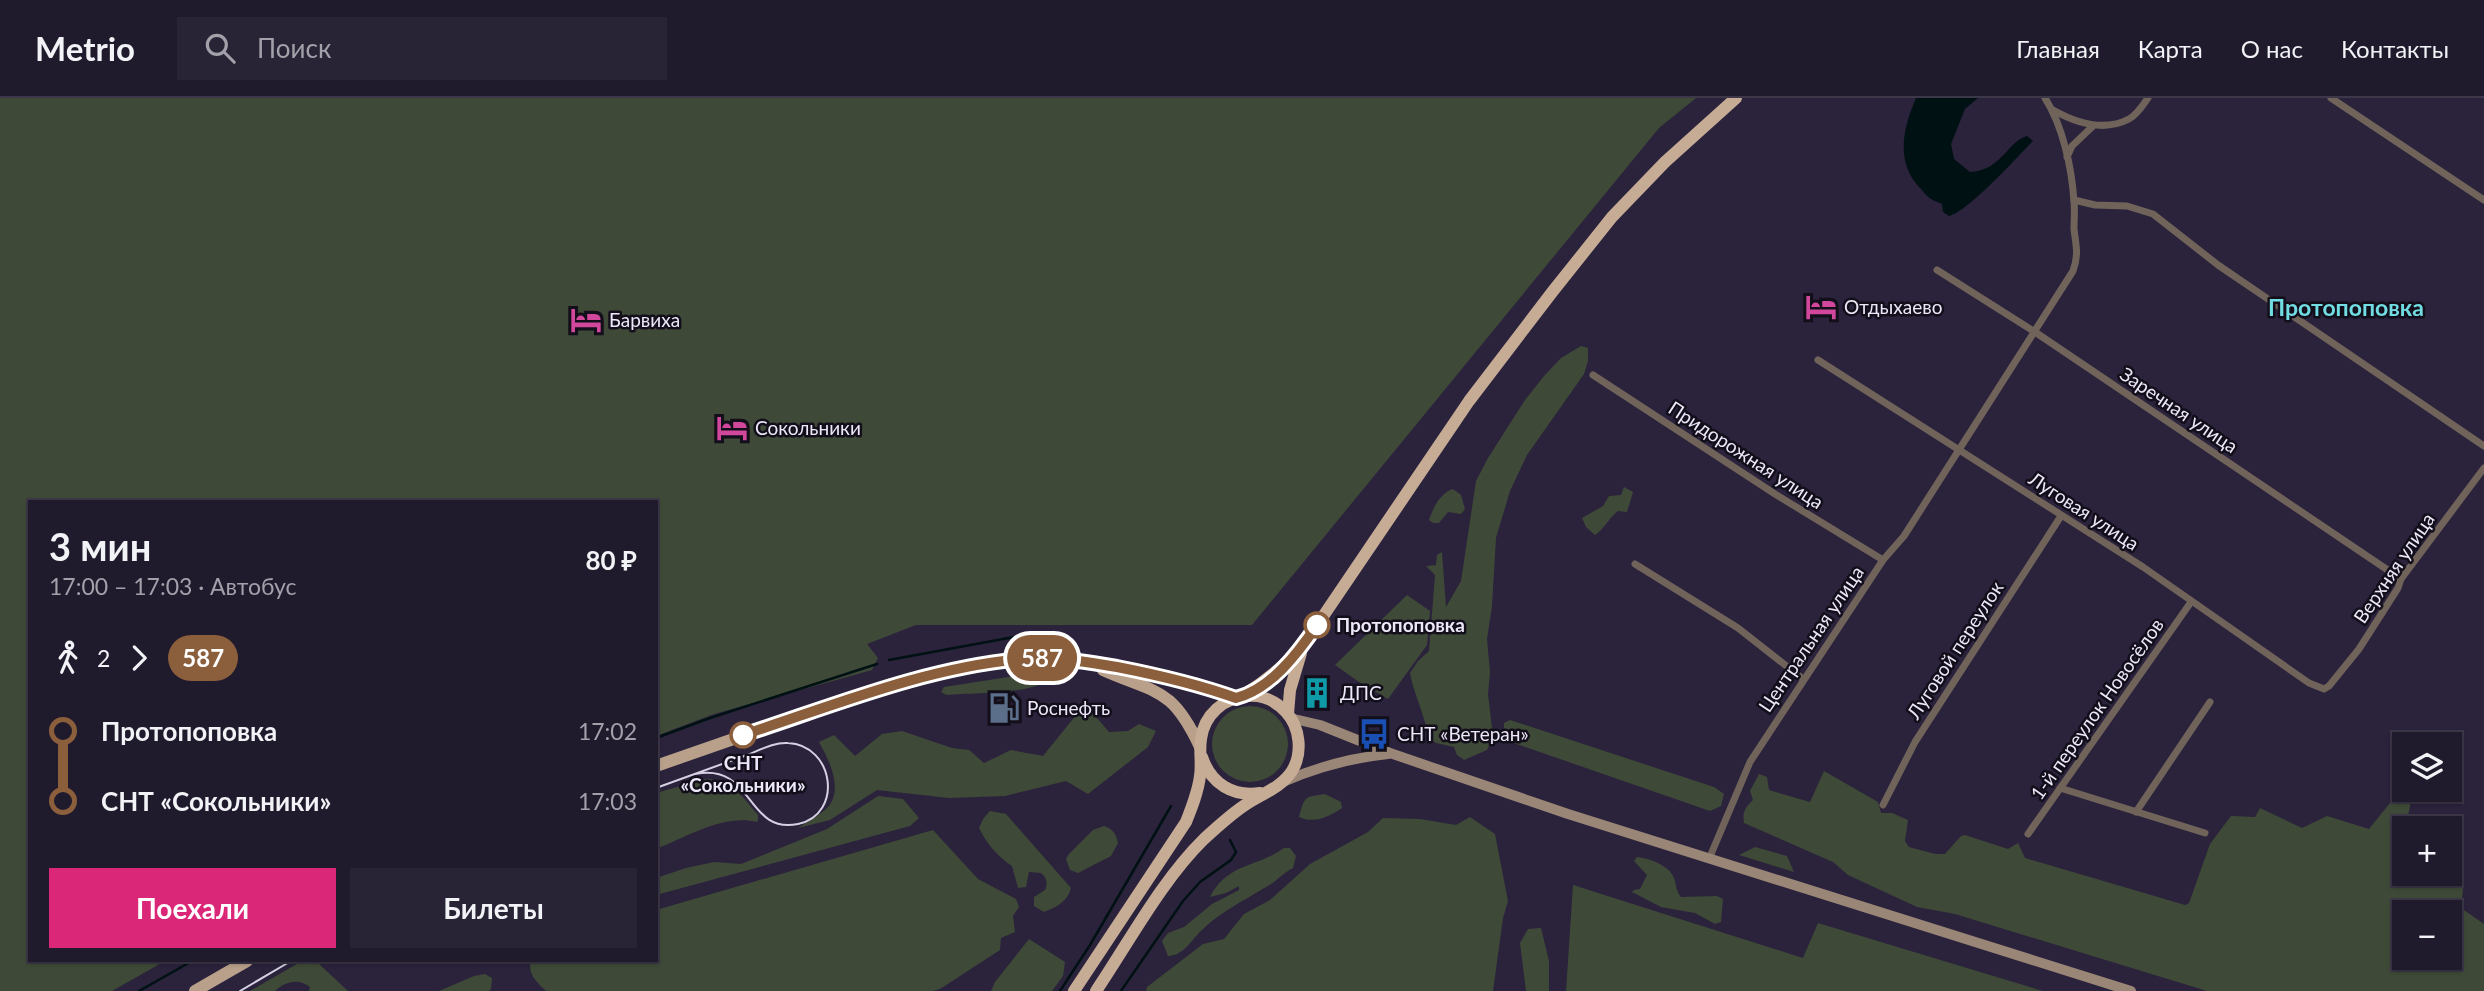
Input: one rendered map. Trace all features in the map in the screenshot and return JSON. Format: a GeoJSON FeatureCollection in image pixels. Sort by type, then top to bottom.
{"type":"FeatureCollection","features":[{"type":"Feature","properties":{"kind":"highway"},"geometry":{"type":"LineString","coordinates":[[1073,991],[1186,822],[1200,776],[1203,728],[1209,716],[1218,707],[1265,682],[1305,643],[1469,401],[1553,291],[1612,217],[1665,162],[1736,98]]}},
{"type":"Feature","properties":{"kind":"highway"},"geometry":{"type":"LineString","coordinates":[[1289,716],[1293,678],[1305,643]]}},
{"type":"Feature","properties":{"kind":"highway"},"geometry":{"type":"LineString","coordinates":[[1096,991],[1183,863],[1224,821],[1283,782],[1292,770],[1298,757],[1299,742],[1296,727],[1289,716],[1268,699],[1239,697]]}},
{"type":"Feature","properties":{"kind":"highway"},"geometry":{"type":"LineString","coordinates":[[1201,750],[1212,777],[1233,792],[1245,795],[1270,790]]}},
{"type":"Feature","properties":{"kind":"main road"},"geometry":{"type":"LineString","coordinates":[[658,765],[892,684],[1023,658],[1084,661],[1194,683],[1239,697]]}},
{"type":"Feature","properties":{"kind":"main road"},"geometry":{"type":"LineString","coordinates":[[1084,661],[1119,677],[1141,683],[1165,696],[1182,713],[1201,750]]}},
{"type":"Feature","properties":{"kind":"main road"},"geometry":{"type":"LineString","coordinates":[[1289,716],[1320,725],[1390,753],[1709,859],[2131,991]]}},
{"type":"Feature","properties":{"kind":"main road"},"geometry":{"type":"LineString","coordinates":[[1283,782],[1329,764],[1390,753]]}},
{"type":"Feature","properties":{"kind":"main road"},"geometry":{"type":"LineString","coordinates":[[195,991],[245,962]]}},
{"type":"Feature","properties":{"kind":"street","name":"Центральная улица"},"geometry":{"type":"LineString","coordinates":[[1709,859],[1750,762],[1883,560],[1904,536],[2064,288],[2078,256],[2074,200],[2067,157],[2053,110],[2045,98]]}},
{"type":"Feature","properties":{"kind":"street"},"geometry":{"type":"LineString","coordinates":[[2053,110],[2071,120],[2093,126],[2130,119],[2148,98]]}},
{"type":"Feature","properties":{"kind":"street"},"geometry":{"type":"LineString","coordinates":[[2331,98],[2484,200]]}},
{"type":"Feature","properties":{"kind":"street"},"geometry":{"type":"LineString","coordinates":[[2067,157],[2072,146],[2093,126]]}},
{"type":"Feature","properties":{"kind":"street"},"geometry":{"type":"LineString","coordinates":[[2074,200],[2095,205],[2127,206],[2153,214],[2218,265],[2484,446]]}},
{"type":"Feature","properties":{"kind":"street","name":"Заречная улица"},"geometry":{"type":"LineString","coordinates":[[1937,271],[2035,331],[2401,579]]}},
{"type":"Feature","properties":{"kind":"street","name":"Луговая улица"},"geometry":{"type":"LineString","coordinates":[[1818,360],[2143,568],[2308,683],[2324,689],[2329,686]]}},
{"type":"Feature","properties":{"kind":"street","name":"Придорожная улица"},"geometry":{"type":"LineString","coordinates":[[1593,375],[1775,494],[1883,560]]}},
{"type":"Feature","properties":{"kind":"street","name":"Верхняя улица"},"geometry":{"type":"LineString","coordinates":[[2329,686],[2358,649],[2398,589],[2401,579],[2484,468]]}},
{"type":"Feature","properties":{"kind":"street","name":"Луговой переулок"},"geometry":{"type":"LineString","coordinates":[[1883,805],[1915,742],[2060,516]]}},
{"type":"Feature","properties":{"kind":"street"},"geometry":{"type":"LineString","coordinates":[[1635,564],[1738,628],[1803,679]]}},
{"type":"Feature","properties":{"kind":"street","name":"1-й переулок Новосёлов"},"geometry":{"type":"LineString","coordinates":[[2028,834],[2191,602]]}},
{"type":"Feature","properties":{"kind":"street"},"geometry":{"type":"LineString","coordinates":[[2136,812],[2210,702]]}},
{"type":"Feature","properties":{"kind":"street"},"geometry":{"type":"LineString","coordinates":[[2060,789],[2205,833]]}},
{"type":"Feature","properties":{"kind":"green space"},"geometry":{"type":"Polygon","coordinates":[[[0,98],[1696,98],[1659,128],[1252,625],[916,625],[867,644],[878,658],[872,670],[714,714],[658,735],[658,500],[28,500],[28,962],[163,962],[112,991],[0,991],[0,98]]]}},
{"type":"Feature","properties":{"kind":"green space"},"geometry":{"type":"Polygon","coordinates":[[[1581,346],[1588,348],[1584,374],[1527,455],[1510,491],[1496,538],[1487,639],[1490,672],[1488,694],[1493,737],[1487,750],[1464,760],[1457,755],[1454,747],[1436,743],[1428,738],[1410,673],[1429,651],[1435,575],[1426,566],[1436,565],[1437,555],[1442,552],[1446,607],[1461,581],[1476,481],[1525,400],[1561,358],[1581,346]]]}},
{"type":"Feature","properties":{"kind":"green space"},"geometry":{"type":"Polygon","coordinates":[[[1624,487],[1633,492],[1627,512],[1618,511],[1595,535],[1586,527],[1582,518],[1603,506],[1609,496],[1621,495],[1624,487]]]}},
{"type":"Feature","properties":{"kind":"green space"},"geometry":{"type":"Polygon","coordinates":[[[1453,489],[1461,495],[1465,509],[1461,514],[1448,512],[1439,523],[1433,523],[1429,520],[1435,506],[1444,494],[1453,489]]]}},
{"type":"Feature","properties":{"kind":"green space"},"geometry":{"type":"Polygon","coordinates":[[[1407,595],[1430,611],[1427,645],[1388,699],[1335,665],[1407,595]]]}},
{"type":"Feature","properties":{"kind":"green space"},"geometry":{"type":"Polygon","coordinates":[[[1034,673],[1043,675],[1044,682],[1026,689],[947,695],[941,692],[944,687],[1034,673]]]}},
{"type":"Feature","properties":{"kind":"green space"},"geometry":{"type":"Polygon","coordinates":[[[1085,704],[1109,732],[1128,731],[1139,724],[1156,731],[1148,747],[1088,794],[1066,781],[1005,796],[949,798],[877,790],[830,820],[798,828],[823,812],[832,802],[835,785],[819,742],[834,735],[855,756],[882,734],[902,731],[952,748],[969,750],[984,763],[1011,750],[1043,756],[1085,704]]]}},
{"type":"Feature","properties":{"kind":"green space"},"geometry":{"type":"Polygon","coordinates":[[[1243,706],[1257,706],[1271,712],[1282,723],[1288,744],[1285,759],[1277,771],[1257,782],[1243,782],[1229,776],[1218,765],[1212,751],[1212,737],[1218,723],[1229,712],[1243,706]]]}},
{"type":"Feature","properties":{"kind":"green space"},"geometry":{"type":"Polygon","coordinates":[[[1510,720],[1714,787],[1724,794],[1721,806],[1710,811],[1508,741],[1504,736],[1504,723],[1510,720]]]}},
{"type":"Feature","properties":{"kind":"green space"},"geometry":{"type":"Polygon","coordinates":[[[1824,771],[1878,802],[1881,813],[1892,813],[1908,820],[1905,841],[1909,847],[1945,854],[1965,835],[2008,849],[2018,843],[2025,858],[2185,905],[2189,903],[2210,844],[2231,816],[2255,817],[2260,808],[2302,828],[2327,816],[2369,829],[2390,803],[2411,802],[2408,816],[2392,816],[2392,886],[2462,885],[2463,889],[2462,900],[2392,900],[2392,970],[2462,970],[2462,909],[2484,924],[2484,991],[2207,991],[1955,914],[1917,907],[1848,875],[1833,862],[1744,823],[1745,810],[1753,800],[1750,791],[1759,774],[1767,777],[1769,790],[1810,802],[1824,771]]]}},
{"type":"Feature","properties":{"kind":"green space"},"geometry":{"type":"Polygon","coordinates":[[[705,779],[722,782],[736,790],[758,815],[758,820],[718,824],[658,848],[658,792],[705,779]]]}},
{"type":"Feature","properties":{"kind":"green space"},"geometry":{"type":"Polygon","coordinates":[[[1325,794],[1341,802],[1342,808],[1321,818],[1310,820],[1299,817],[1306,799],[1325,794]]]}},
{"type":"Feature","properties":{"kind":"green space"},"geometry":{"type":"Polygon","coordinates":[[[878,796],[903,799],[919,818],[910,826],[658,894],[658,877],[714,862],[741,864],[827,829],[878,796]]]}},
{"type":"Feature","properties":{"kind":"green space"},"geometry":{"type":"Polygon","coordinates":[[[990,811],[1006,814],[1071,888],[1061,903],[1044,912],[1034,906],[1034,897],[1045,890],[1046,879],[1041,873],[1029,872],[1026,887],[1018,888],[1012,866],[993,849],[979,828],[990,811]]]}},
{"type":"Feature","properties":{"kind":"green space"},"geometry":{"type":"Polygon","coordinates":[[[1470,817],[1495,834],[1508,901],[1503,918],[1493,991],[1146,991],[1147,987],[1203,944],[1224,939],[1244,914],[1270,900],[1310,864],[1368,832],[1383,818],[1420,819],[1456,825],[1470,817]]]}},
{"type":"Feature","properties":{"kind":"green space"},"geometry":{"type":"Polygon","coordinates":[[[1104,826],[1114,832],[1118,843],[1111,856],[1078,873],[1070,870],[1066,859],[1069,854],[1093,830],[1104,826]]]}},
{"type":"Feature","properties":{"kind":"green space"},"geometry":{"type":"Polygon","coordinates":[[[933,830],[978,879],[1016,899],[1019,907],[1013,916],[1015,932],[1001,938],[1000,950],[933,991],[546,991],[532,974],[531,962],[658,962],[658,909],[933,830]]]}},
{"type":"Feature","properties":{"kind":"green space"},"geometry":{"type":"Polygon","coordinates":[[[1755,847],[1787,856],[1794,872],[1739,855],[1755,847]]]}},
{"type":"Feature","properties":{"kind":"green space"},"geometry":{"type":"Polygon","coordinates":[[[1284,848],[1290,848],[1296,856],[1293,868],[1217,918],[1179,953],[1168,956],[1162,941],[1168,933],[1184,927],[1212,904],[1239,890],[1239,886],[1210,897],[1225,878],[1284,848]]]}},
{"type":"Feature","properties":{"kind":"green space"},"geometry":{"type":"Polygon","coordinates":[[[1637,857],[1667,869],[1673,876],[1681,897],[1717,896],[1723,899],[1721,922],[1715,924],[1695,913],[1661,907],[1632,892],[1640,889],[1647,875],[1634,861],[1637,857]]]}},
{"type":"Feature","properties":{"kind":"green space"},"geometry":{"type":"Polygon","coordinates":[[[1573,885],[1803,958],[1818,923],[2043,991],[1566,991],[1573,885]]]}},
{"type":"Feature","properties":{"kind":"green space"},"geometry":{"type":"Polygon","coordinates":[[[1541,928],[1549,961],[1549,991],[1526,991],[1520,943],[1528,929],[1541,928]]]}},
{"type":"Feature","properties":{"kind":"green space"},"geometry":{"type":"Polygon","coordinates":[[[1029,939],[1065,962],[1063,976],[1052,991],[991,991],[995,982],[1029,939]]]}},
{"type":"Feature","properties":{"kind":"green space"},"geometry":{"type":"Polygon","coordinates":[[[300,962],[317,962],[348,991],[309,991],[310,987],[306,984],[297,982],[283,985],[275,991],[250,991],[300,962]]]}},
{"type":"Feature","properties":{"kind":"green space"},"geometry":{"type":"Polygon","coordinates":[[[485,974],[492,978],[489,991],[439,991],[474,976],[485,974]]]}},
{"type":"Feature","properties":{"kind":"shaded area"},"geometry":{"type":"Polygon","coordinates":[[[1916,98],[1978,98],[1965,109],[1951,144],[1954,159],[1970,172],[1989,167],[2020,139],[2027,136],[2033,141],[1980,195],[1949,216],[1943,212],[1942,204],[1929,198],[1920,188],[1907,167],[1904,156],[1905,133],[1916,98]]]}},
{"type":"Feature","properties":{"kind":"waterway"},"geometry":{"type":"LineString","coordinates":[[889,660],[1014,637],[1052,636]]}},
{"type":"Feature","properties":{"kind":"waterway"},"geometry":{"type":"LineString","coordinates":[[658,737],[877,664]]}},
{"type":"Feature","properties":{"kind":"waterway"},"geometry":{"type":"LineString","coordinates":[[1060,991],[1171,806]]}},
{"type":"Feature","properties":{"kind":"waterway"},"geometry":{"type":"LineString","coordinates":[[1121,991],[1183,901],[1200,882],[1231,860],[1236,852],[1230,840]]}},
{"type":"Feature","properties":{"kind":"waterway"},"geometry":{"type":"LineString","coordinates":[[139,991],[190,962]]}},
{"type":"Feature","properties":{"kind":"tram line"},"geometry":{"type":"LineString","coordinates":[[658,787],[767,747],[788,743],[804,747],[815,755],[824,767],[828,780],[827,795],[813,818],[798,824],[781,825],[758,810],[740,787],[729,778],[714,773],[695,774]]}},
{"type":"Feature","properties":{"kind":"tram line"},"geometry":{"type":"LineString","coordinates":[[240,991],[289,962]]}},
{"type":"Feature","properties":{"kind":"bus line","name":"587"},"geometry":{"type":"LineString","coordinates":[[743,735],[892,684],[981,664],[1023,658],[1068,659],[1146,672],[1194,683],[1236,698],[1265,682],[1286,664],[1317,625]]}},
{"type":"Feature","properties":{"kind":"place","name":"Отдыхаево"},"geometry":{"type":"Point","coordinates":[1821,307]}},
{"type":"Feature","properties":{"kind":"place","name":"Барвиха"},"geometry":{"type":"Point","coordinates":[586,320]}},
{"type":"Feature","properties":{"kind":"place","name":"Сокольники"},"geometry":{"type":"Point","coordinates":[732,428]}},
{"type":"Feature","properties":{"kind":"place","name":"Протопоповка"},"geometry":{"type":"Point","coordinates":[1317,625]}},
{"type":"Feature","properties":{"kind":"place","name":"ДПС"},"geometry":{"type":"Point","coordinates":[1317,693]}},
{"type":"Feature","properties":{"kind":"place","name":"Роснефть"},"geometry":{"type":"Point","coordinates":[1004,708]}},
{"type":"Feature","properties":{"kind":"place","name":"СНТ «Ветеран»"},"geometry":{"type":"Point","coordinates":[1374,734]}},
{"type":"Feature","properties":{"kind":"place","name":"СНТ «Сокольники»"},"geometry":{"type":"Point","coordinates":[743,735]}},
{"type":"Feature","properties":{"kind":"district","name":"Протопоповка"},"geometry":{"type":"Point","coordinates":[2346,308]}}]}
